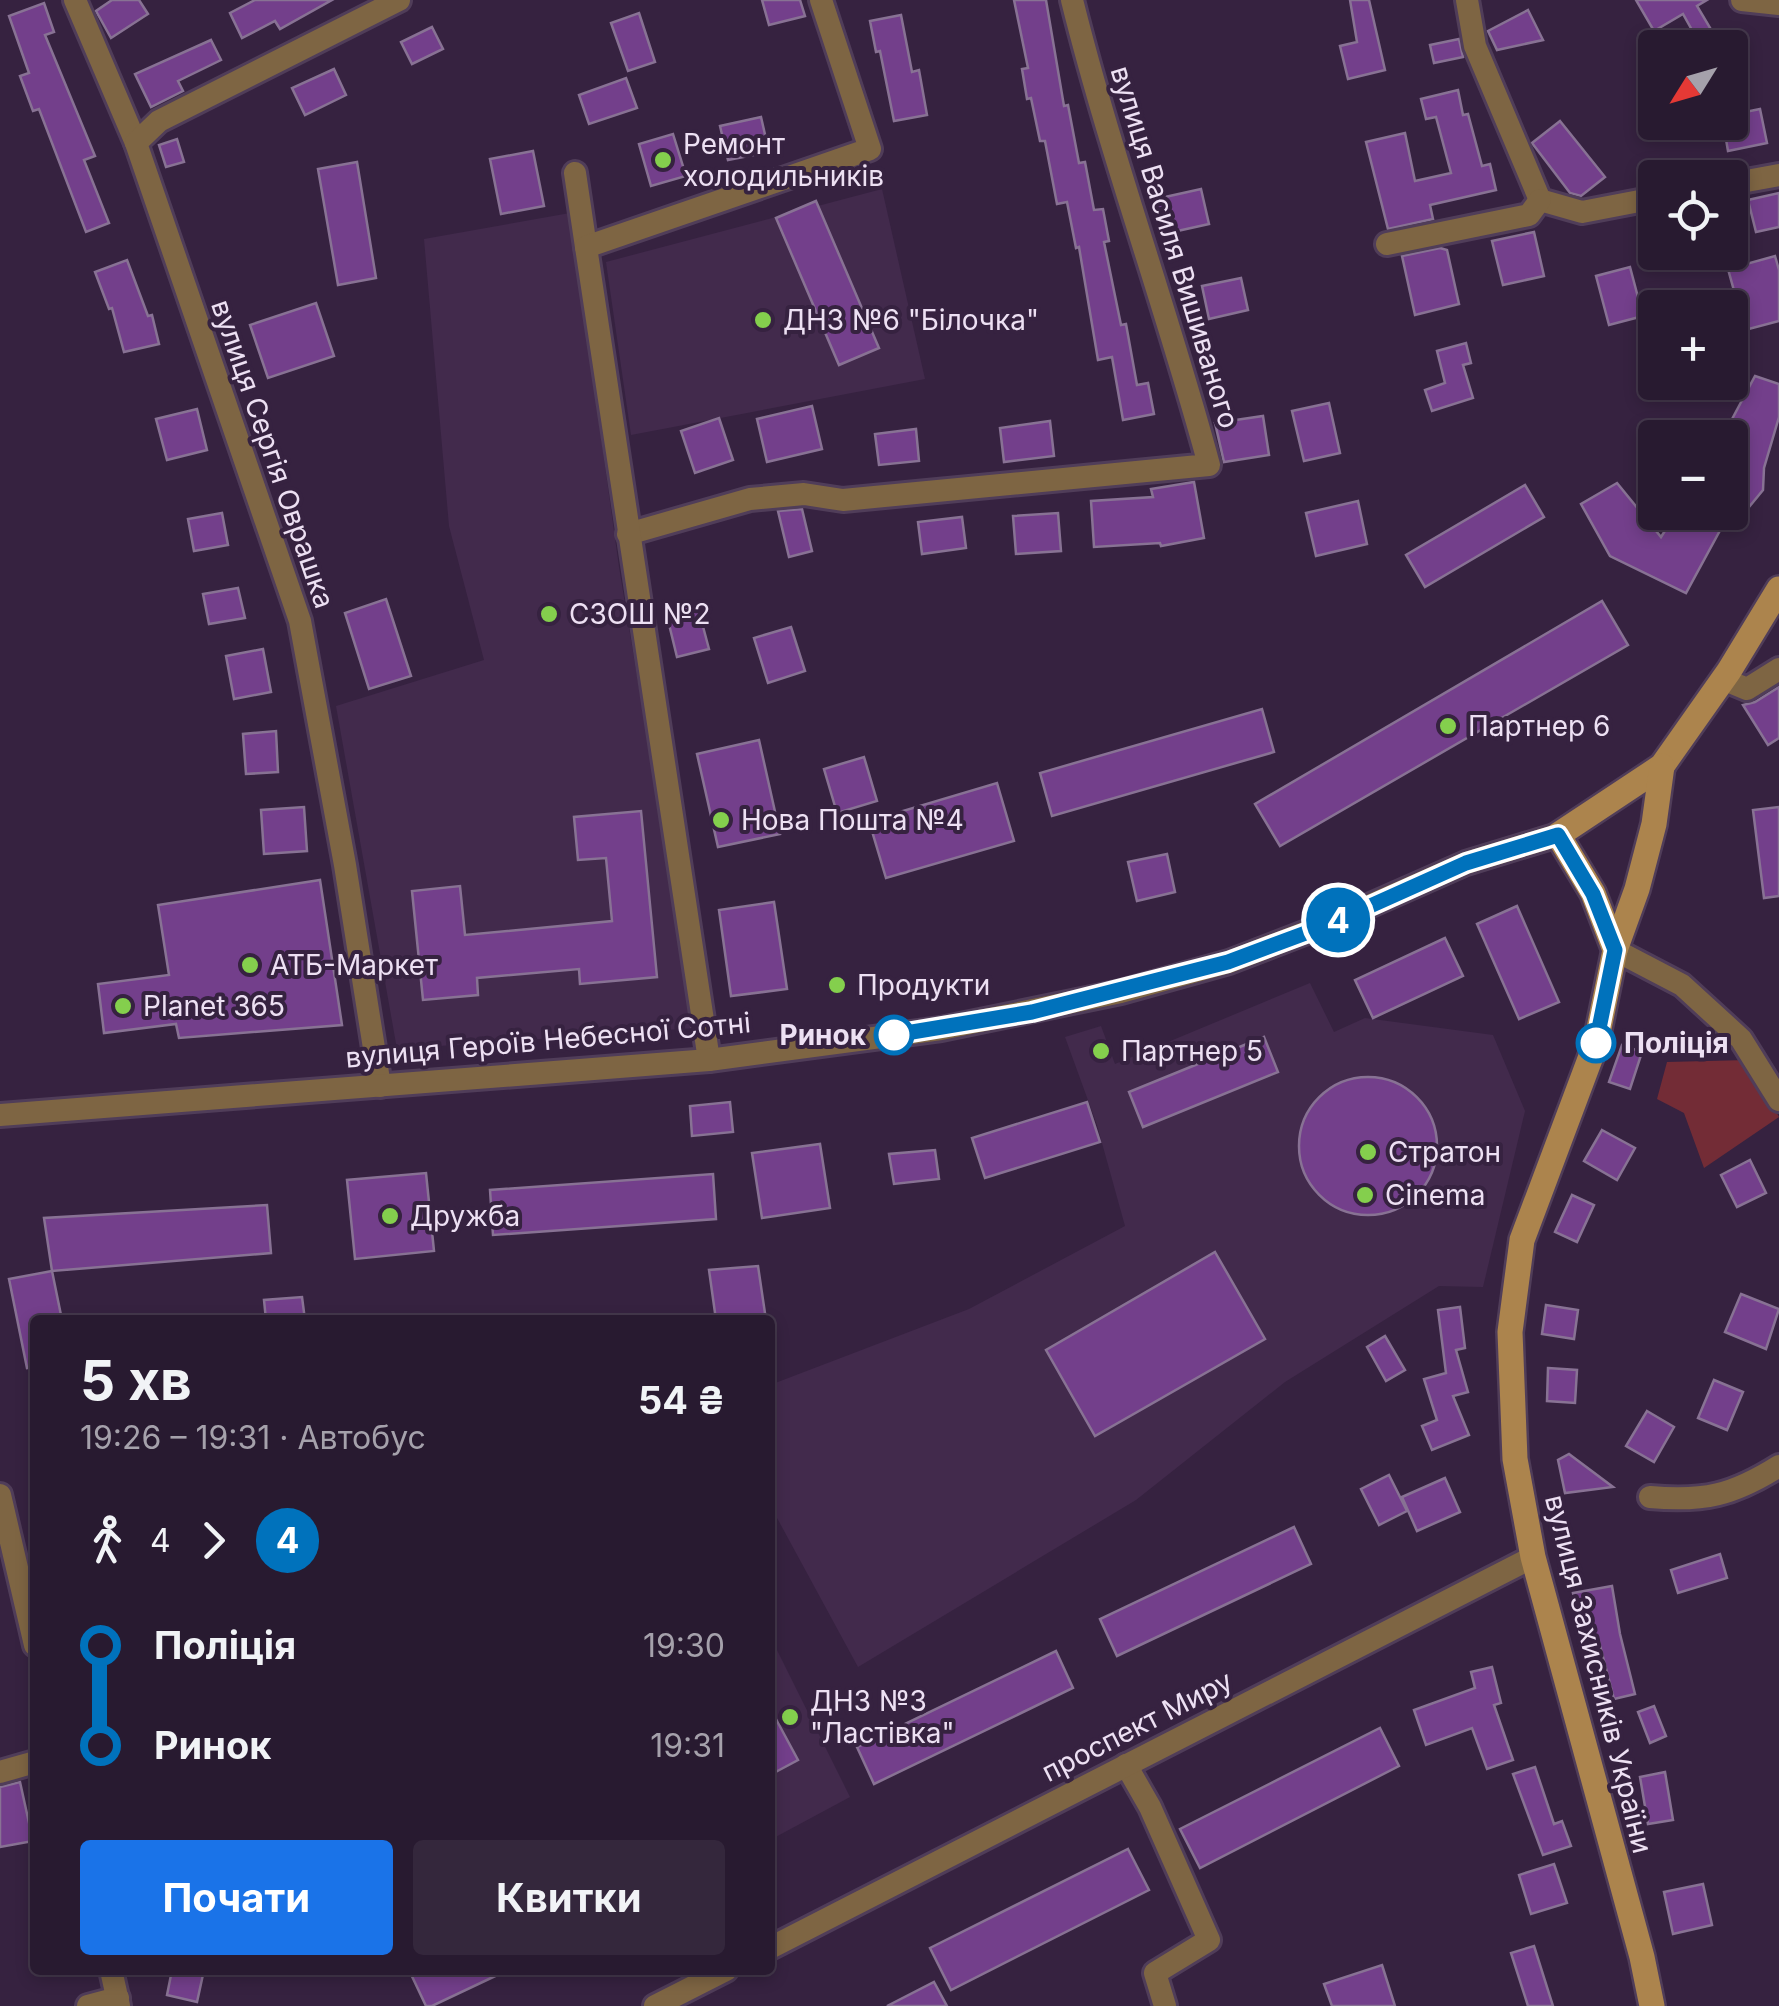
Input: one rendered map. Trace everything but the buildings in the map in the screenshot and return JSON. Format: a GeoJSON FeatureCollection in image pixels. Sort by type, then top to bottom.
{"type":"FeatureCollection","features":[{"type":"Feature","properties":{"kind":"main road","name":"вулиця Героїв Небесної Сотні"},"geometry":{"type":"LineString","coordinates":[[1558,835],[1662,766],[1724,679],[1779,589]]}},
{"type":"Feature","properties":{"kind":"main road","name":"вулиця Захисників України"},"geometry":{"type":"LineString","coordinates":[[1652,2006],[1533,1557],[1515,1458],[1510,1332],[1522,1240],[1596,1043],[1615,950],[1637,890],[1654,824],[1662,766]]}},
{"type":"Feature","properties":{"kind":"main road"},"geometry":{"type":"LineString","coordinates":[[1558,835],[1593,894],[1615,950]]}},
{"type":"Feature","properties":{"kind":"street","name":"вулиця Сергія Оврашка"},"geometry":{"type":"LineString","coordinates":[[75,0],[136,143],[300,621],[380,1086]]}},
{"type":"Feature","properties":{"kind":"street"},"geometry":{"type":"LineString","coordinates":[[136,143],[158,121],[398,0]]}},
{"type":"Feature","properties":{"kind":"street"},"geometry":{"type":"LineString","coordinates":[[586,247],[870,149],[820,0]]}},
{"type":"Feature","properties":{"kind":"street","name":"вулиця Василя Вишиваного"},"geometry":{"type":"LineString","coordinates":[[628,534],[750,499],[804,494],[844,500],[1210,465],[1184,370],[1094,91],[1072,0]]}},
{"type":"Feature","properties":{"kind":"street"},"geometry":{"type":"LineString","coordinates":[[1467,0],[1475,46],[1540,200]]}},
{"type":"Feature","properties":{"kind":"street"},"geometry":{"type":"LineString","coordinates":[[1742,0],[1779,4]]}},
{"type":"Feature","properties":{"kind":"street"},"geometry":{"type":"LineString","coordinates":[[575,173],[709,1060]]}},
{"type":"Feature","properties":{"kind":"street"},"geometry":{"type":"LineString","coordinates":[[1748,181],[1779,176]]}},
{"type":"Feature","properties":{"kind":"street"},"geometry":{"type":"LineString","coordinates":[[1540,200],[1582,212],[1638,201]]}},
{"type":"Feature","properties":{"kind":"street"},"geometry":{"type":"LineString","coordinates":[[1387,244],[1530,215],[1540,200]]}},
{"type":"Feature","properties":{"kind":"street"},"geometry":{"type":"LineString","coordinates":[[1724,679],[1747,689],[1779,669]]}},
{"type":"Feature","properties":{"kind":"street","name":"вулиця Героїв Небесної Сотні"},"geometry":{"type":"LineString","coordinates":[[0,1115],[709,1060],[942,1029],[1121,992],[1228,962],[1330,924],[1466,863],[1558,835]]}},
{"type":"Feature","properties":{"kind":"street"},"geometry":{"type":"LineString","coordinates":[[1615,950],[1682,986],[1741,1039],[1779,1100]]}},
{"type":"Feature","properties":{"kind":"street"},"geometry":{"type":"LineString","coordinates":[[1650,1498],[1686,1500],[1725,1495],[1779,1466]]}},
{"type":"Feature","properties":{"kind":"street"},"geometry":{"type":"LineString","coordinates":[[0,1495],[30,1624]]}},
{"type":"Feature","properties":{"kind":"street","name":"проспект Миру"},"geometry":{"type":"LineString","coordinates":[[775,1945],[1533,1557]]}},
{"type":"Feature","properties":{"kind":"street"},"geometry":{"type":"LineString","coordinates":[[0,1772],[30,1763]]}},
{"type":"Feature","properties":{"kind":"street"},"geometry":{"type":"LineString","coordinates":[[1126,1765],[1150,1807],[1209,1940],[1155,1973],[1166,2006]]}},
{"type":"Feature","properties":{"kind":"street"},"geometry":{"type":"LineString","coordinates":[[88,2006],[118,2002],[112,1975]]}},
{"type":"Feature","properties":{"kind":"street"},"geometry":{"type":"LineString","coordinates":[[655,2006],[716,1975]]}},
{"type":"Feature","properties":{"kind":"shaded area","name":"ДНЗ №6 \"Білочка\""},"geometry":{"type":"Polygon","coordinates":[[[882,189],[925,379],[631,435],[606,262],[882,189]]]}},
{"type":"Feature","properties":{"kind":"shaded area","name":"СЗОШ №2"},"geometry":{"type":"Polygon","coordinates":[[[570,213],[619,567],[695,1028],[397,1049],[336,706],[484,660],[449,526],[424,239],[570,213]]]}},
{"type":"Feature","properties":{"kind":"shaded area"},"geometry":{"type":"Polygon","coordinates":[[[1310,983],[1334,1032],[1365,1018],[1493,1035],[1525,1111],[1483,1287],[1439,1286],[1285,1382],[1136,1500],[858,1667],[775,1514],[775,1383],[969,1309],[1125,1226],[1097,1125],[1065,1037],[1101,1026],[1115,1064],[1310,983]]]}},
{"type":"Feature","properties":{"kind":"shaded area"},"geometry":{"type":"Polygon","coordinates":[[[1748,1060],[1779,1117],[1704,1168],[1684,1113],[1657,1099],[1667,1062],[1748,1060]]]}},
{"type":"Feature","properties":{"kind":"shaded area","name":"ДНЗ №3 \"Ластівка\""},"geometry":{"type":"Polygon","coordinates":[[[775,1646],[850,1797],[775,1837],[775,1646]]]}},
{"type":"Feature","properties":{"kind":"bus line","name":"4"},"geometry":{"type":"LineString","coordinates":[[894,1035],[1032,1012],[1228,962],[1330,924],[1466,863],[1558,835],[1593,894],[1615,950],[1596,1043]]}},
{"type":"Feature","properties":{"kind":"place","name":"Ремонт холодильників"},"geometry":{"type":"Point","coordinates":[663,160]}},
{"type":"Feature","properties":{"kind":"place","name":"ДНЗ №6 \"Білочка\""},"geometry":{"type":"Point","coordinates":[763,320]}},
{"type":"Feature","properties":{"kind":"place","name":"СЗОШ №2"},"geometry":{"type":"Point","coordinates":[549,614]}},
{"type":"Feature","properties":{"kind":"place","name":"Партнер 6"},"geometry":{"type":"Point","coordinates":[1448,726]}},
{"type":"Feature","properties":{"kind":"place","name":"Нова Пошта №4"},"geometry":{"type":"Point","coordinates":[721,820]}},
{"type":"Feature","properties":{"kind":"place","name":"АТБ-Маркет"},"geometry":{"type":"Point","coordinates":[250,965]}},
{"type":"Feature","properties":{"kind":"place","name":"Продукти"},"geometry":{"type":"Point","coordinates":[837,985]}},
{"type":"Feature","properties":{"kind":"place","name":"Planet 365"},"geometry":{"type":"Point","coordinates":[123,1006]}},
{"type":"Feature","properties":{"kind":"place","name":"Ринок"},"geometry":{"type":"Point","coordinates":[894,1035]}},
{"type":"Feature","properties":{"kind":"place","name":"Поліція"},"geometry":{"type":"Point","coordinates":[1596,1043]}},
{"type":"Feature","properties":{"kind":"place","name":"Партнер 5"},"geometry":{"type":"Point","coordinates":[1101,1051]}},
{"type":"Feature","properties":{"kind":"place","name":"Стратон"},"geometry":{"type":"Point","coordinates":[1368,1152]}},
{"type":"Feature","properties":{"kind":"place","name":"Cinema"},"geometry":{"type":"Point","coordinates":[1365,1195]}},
{"type":"Feature","properties":{"kind":"place","name":"Дружба"},"geometry":{"type":"Point","coordinates":[390,1216]}},
{"type":"Feature","properties":{"kind":"place","name":"ДНЗ №3 \"Ластівка\""},"geometry":{"type":"Point","coordinates":[790,1717]}}]}
